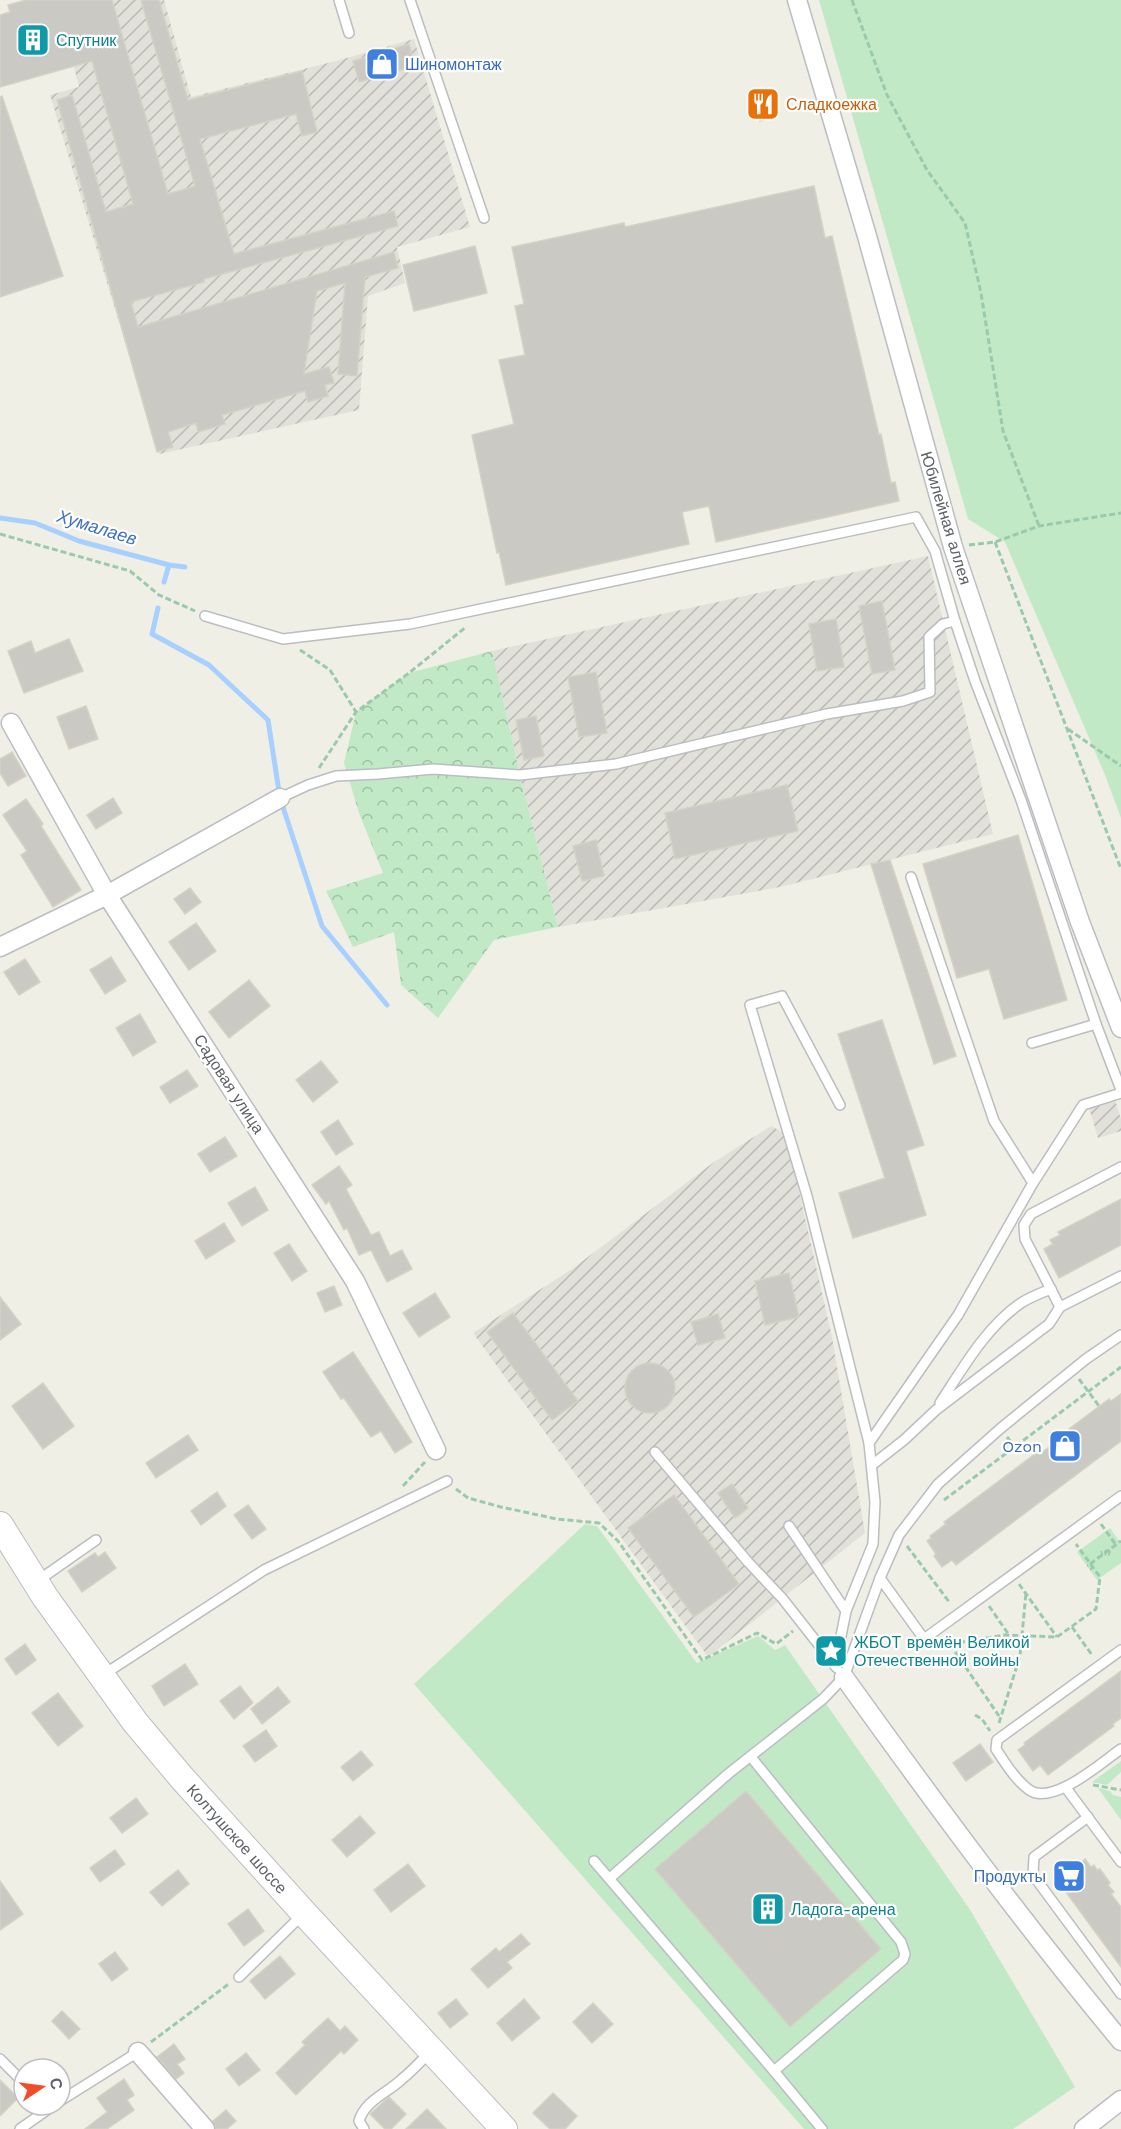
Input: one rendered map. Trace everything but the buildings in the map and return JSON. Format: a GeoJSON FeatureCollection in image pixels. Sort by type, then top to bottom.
{"type":"FeatureCollection","features":[{"type":"Feature","properties":{"kind":"main road","name":"Колтушское шоссе"},"geometry":{"type":"LineString","coordinates":[[0,1525],[36,1582],[135,1722],[182,1778],[304,1913],[504,2129]]}},
{"type":"Feature","properties":{"kind":"street","name":"Юбилейная аллея"},"geometry":{"type":"LineString","coordinates":[[797,0],[867,237],[953,547],[1080,922],[1121,1028]]}},
{"type":"Feature","properties":{"kind":"street","name":"Садовая улица"},"geometry":{"type":"LineString","coordinates":[[11,723],[107,895],[355,1281],[436,1450]]}},
{"type":"Feature","properties":{"kind":"street"},"geometry":{"type":"LineString","coordinates":[[0,946],[107,895],[280,798]]}},
{"type":"Feature","properties":{"kind":"street"},"geometry":{"type":"LineString","coordinates":[[839,1672],[1056,1963],[1121,2041]]}},
{"type":"Feature","properties":{"kind":"street"},"geometry":{"type":"LineString","coordinates":[[138,2052],[205,2129]]}},
{"type":"Feature","properties":{"kind":"street"},"geometry":{"type":"LineString","coordinates":[[1084,2129],[1121,2100]]}},
{"type":"Feature","properties":{"kind":"lane"},"geometry":{"type":"LineString","coordinates":[[339,0],[349,33]]}},
{"type":"Feature","properties":{"kind":"lane"},"geometry":{"type":"LineString","coordinates":[[410,0],[484,218]]}},
{"type":"Feature","properties":{"kind":"lane"},"geometry":{"type":"LineString","coordinates":[[205,616],[283,639],[410,624],[916,517],[935,550],[975,681],[1021,800],[1121,1092],[1083,1104],[1033,1183],[958,1315],[869,1443]]}},
{"type":"Feature","properties":{"kind":"lane"},"geometry":{"type":"LineString","coordinates":[[280,798],[308,785],[336,776],[433,769],[520,775],[616,764],[827,714],[903,701],[930,692],[929,637],[944,624],[955,621]]}},
{"type":"Feature","properties":{"kind":"lane"},"geometry":{"type":"LineString","coordinates":[[910,876],[994,1121],[1033,1183]]}},
{"type":"Feature","properties":{"kind":"lane"},"geometry":{"type":"LineString","coordinates":[[839,1672],[846,1611],[873,1544],[875,1502],[872,1465],[869,1443],[807,1196],[750,1005],[782,996],[840,1105]]}},
{"type":"Feature","properties":{"kind":"lane"},"geometry":{"type":"LineString","coordinates":[[1032,1043],[1096,1024]]}},
{"type":"Feature","properties":{"kind":"lane"},"geometry":{"type":"LineString","coordinates":[[1060,1307],[1025,1239],[1024,1225],[1031,1214],[1121,1167]]}},
{"type":"Feature","properties":{"kind":"lane"},"geometry":{"type":"LineString","coordinates":[[872,1465],[904,1440],[936,1410],[1049,1324],[1060,1307],[1121,1276]]}},
{"type":"Feature","properties":{"kind":"lane"},"geometry":{"type":"LineString","coordinates":[[936,1410],[969,1358],[998,1323],[1022,1302],[1051,1289]]}},
{"type":"Feature","properties":{"kind":"lane"},"geometry":{"type":"LineString","coordinates":[[609,1878],[728,1774],[824,1699],[839,1672],[899,1535],[938,1484],[1001,1428],[1072,1370],[1121,1335]]}},
{"type":"Feature","properties":{"kind":"lane"},"geometry":{"type":"LineString","coordinates":[[655,1452],[802,1624],[839,1672]]}},
{"type":"Feature","properties":{"kind":"lane"},"geometry":{"type":"LineString","coordinates":[[101,1676],[264,1570],[447,1481]]}},
{"type":"Feature","properties":{"kind":"lane"},"geometry":{"type":"LineString","coordinates":[[880,1578],[924,1639],[1121,1496]]}},
{"type":"Feature","properties":{"kind":"lane"},"geometry":{"type":"LineString","coordinates":[[789,1526],[846,1611]]}},
{"type":"Feature","properties":{"kind":"lane"},"geometry":{"type":"LineString","coordinates":[[36,1582],[96,1540]]}},
{"type":"Feature","properties":{"kind":"lane"},"geometry":{"type":"LineString","coordinates":[[1121,1650],[997,1740],[996,1749],[1007,1766],[1029,1791],[1046,1794],[1070,1785],[1121,1749]]}},
{"type":"Feature","properties":{"kind":"lane"},"geometry":{"type":"LineString","coordinates":[[751,1757],[901,1942],[905,1954],[903,1960],[774,2071]]}},
{"type":"Feature","properties":{"kind":"lane"},"geometry":{"type":"LineString","coordinates":[[1070,1785],[1088,1817],[1121,1862]]}},
{"type":"Feature","properties":{"kind":"lane"},"geometry":{"type":"LineString","coordinates":[[1088,1817],[1034,1857],[1032,1875],[1121,1994]]}},
{"type":"Feature","properties":{"kind":"lane"},"geometry":{"type":"LineString","coordinates":[[594,1861],[822,2129]]}},
{"type":"Feature","properties":{"kind":"lane"},"geometry":{"type":"LineString","coordinates":[[239,1977],[304,1913]]}},
{"type":"Feature","properties":{"kind":"lane"},"geometry":{"type":"LineString","coordinates":[[364,2129],[359,2121],[362,2112],[377,2097],[401,2081],[431,2051]]}},
{"type":"Feature","properties":{"kind":"lane"},"geometry":{"type":"LineString","coordinates":[[72,2093],[138,2052]]}},
{"type":"Feature","properties":{"kind":"lane"},"geometry":{"type":"LineString","coordinates":[[0,2059],[12,2071]]}},
{"type":"Feature","properties":{"kind":"lane"},"geometry":{"type":"LineString","coordinates":[[20,2129],[36,2117]]}},
{"type":"Feature","properties":{"kind":"path"},"geometry":{"type":"LineString","coordinates":[[852,0],[887,96],[927,170],[965,223],[981,293],[1003,431],[1039,526]]}},
{"type":"Feature","properties":{"kind":"path"},"geometry":{"type":"LineString","coordinates":[[953,547],[995,542],[1039,526],[1121,513]]}},
{"type":"Feature","properties":{"kind":"path"},"geometry":{"type":"LineString","coordinates":[[0,534],[130,572],[159,595],[205,616]]}},
{"type":"Feature","properties":{"kind":"path"},"geometry":{"type":"LineString","coordinates":[[995,542],[1121,869]]}},
{"type":"Feature","properties":{"kind":"path"},"geometry":{"type":"LineString","coordinates":[[308,785],[356,712],[409,673],[490,607]]}},
{"type":"Feature","properties":{"kind":"path"},"geometry":{"type":"LineString","coordinates":[[283,639],[330,670],[356,712]]}},
{"type":"Feature","properties":{"kind":"path"},"geometry":{"type":"LineString","coordinates":[[1067,728],[1121,766]]}},
{"type":"Feature","properties":{"kind":"path"},"geometry":{"type":"LineString","coordinates":[[937,1505],[1121,1367]]}},
{"type":"Feature","properties":{"kind":"path"},"geometry":{"type":"LineString","coordinates":[[1072,1370],[1099,1406]]}},
{"type":"Feature","properties":{"kind":"path"},"geometry":{"type":"LineString","coordinates":[[405,1503],[403,1487],[436,1450]]}},
{"type":"Feature","properties":{"kind":"path"},"geometry":{"type":"LineString","coordinates":[[447,1481],[468,1498],[557,1519],[599,1523],[618,1541],[702,1660],[757,1633],[776,1644],[802,1624]]}},
{"type":"Feature","properties":{"kind":"path"},"geometry":{"type":"LineString","coordinates":[[1094,1515],[1116,1545]]}},
{"type":"Feature","properties":{"kind":"path"},"geometry":{"type":"LineString","coordinates":[[950,1644],[1010,1635],[1058,1637],[1096,1609],[1100,1577],[1068,1534]]}},
{"type":"Feature","properties":{"kind":"path"},"geometry":{"type":"LineString","coordinates":[[899,1535],[958,1614]]}},
{"type":"Feature","properties":{"kind":"path"},"geometry":{"type":"LineString","coordinates":[[1090,1564],[1121,1541]]}},
{"type":"Feature","properties":{"kind":"path"},"geometry":{"type":"LineString","coordinates":[[1013,1575],[1058,1637]]}},
{"type":"Feature","properties":{"kind":"path"},"geometry":{"type":"LineString","coordinates":[[997,1740],[999,1716],[1020,1656],[1026,1593]]}},
{"type":"Feature","properties":{"kind":"path"},"geometry":{"type":"LineString","coordinates":[[982,1597],[1010,1635]]}},
{"type":"Feature","properties":{"kind":"path"},"geometry":{"type":"LineString","coordinates":[[1072,1627],[1083,1643]]}},
{"type":"Feature","properties":{"kind":"path"},"geometry":{"type":"LineString","coordinates":[[939,1628],[999,1716]]}},
{"type":"Feature","properties":{"kind":"path"},"geometry":{"type":"LineString","coordinates":[[975,1715],[982,1719],[997,1740]]}},
{"type":"Feature","properties":{"kind":"path"},"geometry":{"type":"LineString","coordinates":[[1070,1785],[1121,1790]]}},
{"type":"Feature","properties":{"kind":"path"},"geometry":{"type":"LineString","coordinates":[[138,2052],[239,1977]]}},
{"type":"Feature","properties":{"kind":"shaded area"},"geometry":{"type":"Polygon","coordinates":[[[57,0],[164,0],[191,97],[414,39],[470,227],[397,247],[405,283],[368,296],[359,410],[159,454],[50,95],[79,87],[57,0]]]}},
{"type":"Feature","properties":{"kind":"shaded area"},"geometry":{"type":"Polygon","coordinates":[[[928,556],[993,834],[780,887],[558,927],[492,651],[928,556]]]}},
{"type":"Feature","properties":{"kind":"shaded area"},"geometry":{"type":"Polygon","coordinates":[[[1115,1100],[1121,1119],[1121,1131],[1098,1138],[1089,1108],[1115,1100]]]}},
{"type":"Feature","properties":{"kind":"shaded area"},"geometry":{"type":"Polygon","coordinates":[[[771,1126],[786,1134],[832,1337],[865,1533],[708,1657],[473,1333],[572,1269],[714,1162],[771,1126]]]}},
{"type":"Feature","properties":{"kind":"green space"},"geometry":{"type":"Polygon","coordinates":[[[819,0],[1121,0],[1121,818],[1105,775],[1005,542],[968,519],[819,0]]]}},
{"type":"Feature","properties":{"kind":"green space"},"geometry":{"type":"Polygon","coordinates":[[[492,651],[558,927],[494,940],[438,1018],[401,985],[394,932],[353,947],[326,891],[383,873],[359,813],[344,763],[356,712],[409,673],[492,651]]]}},
{"type":"Feature","properties":{"kind":"green space"},"geometry":{"type":"Polygon","coordinates":[[[585,1524],[597,1526],[697,1663],[758,1636],[775,1650],[785,1645],[969,1908],[1075,2087],[1013,2129],[804,2129],[414,1684],[585,1524]]]}},
{"type":"Feature","properties":{"kind":"green space"},"geometry":{"type":"Polygon","coordinates":[[[1110,1528],[1121,1544],[1121,1563],[1097,1580],[1077,1552],[1110,1528]]]}},
{"type":"Feature","properties":{"kind":"green space"},"geometry":{"type":"Polygon","coordinates":[[[1121,1761],[1121,1772],[1107,1785],[1092,1782],[1121,1761]]]}},
{"type":"Feature","properties":{"kind":"green space"},"geometry":{"type":"Polygon","coordinates":[[[1098,1788],[1121,1797],[1121,1820],[1098,1788]]]}},
{"type":"Feature","properties":{"kind":"waterway","name":"Хумалаев"},"geometry":{"type":"LineString","coordinates":[[0,518],[35,523],[79,541],[169,565],[185,567]]}},
{"type":"Feature","properties":{"kind":"waterway"},"geometry":{"type":"LineString","coordinates":[[164,582],[169,565]]}},
{"type":"Feature","properties":{"kind":"waterway"},"geometry":{"type":"LineString","coordinates":[[158,608],[152,634],[209,665],[268,720],[280,798],[322,926],[387,1005]]}},
{"type":"Feature","properties":{"kind":"place","name":"Спутник"},"geometry":{"type":"Point","coordinates":[33,40]}},
{"type":"Feature","properties":{"kind":"place","name":"Шиномонтаж"},"geometry":{"type":"Point","coordinates":[382,64]}},
{"type":"Feature","properties":{"kind":"place","name":"Сладкоежка"},"geometry":{"type":"Point","coordinates":[763,104]}},
{"type":"Feature","properties":{"kind":"place","name":"Ozon"},"geometry":{"type":"Point","coordinates":[1065,1446]}},
{"type":"Feature","properties":{"kind":"place","name":"ЖБОТ времён Великой Отечественной войны"},"geometry":{"type":"Point","coordinates":[831,1651]}},
{"type":"Feature","properties":{"kind":"place","name":"Продукты"},"geometry":{"type":"Point","coordinates":[1069,1876]}},
{"type":"Feature","properties":{"kind":"place","name":"Ладога-арена"},"geometry":{"type":"Point","coordinates":[768,1909]}}]}
